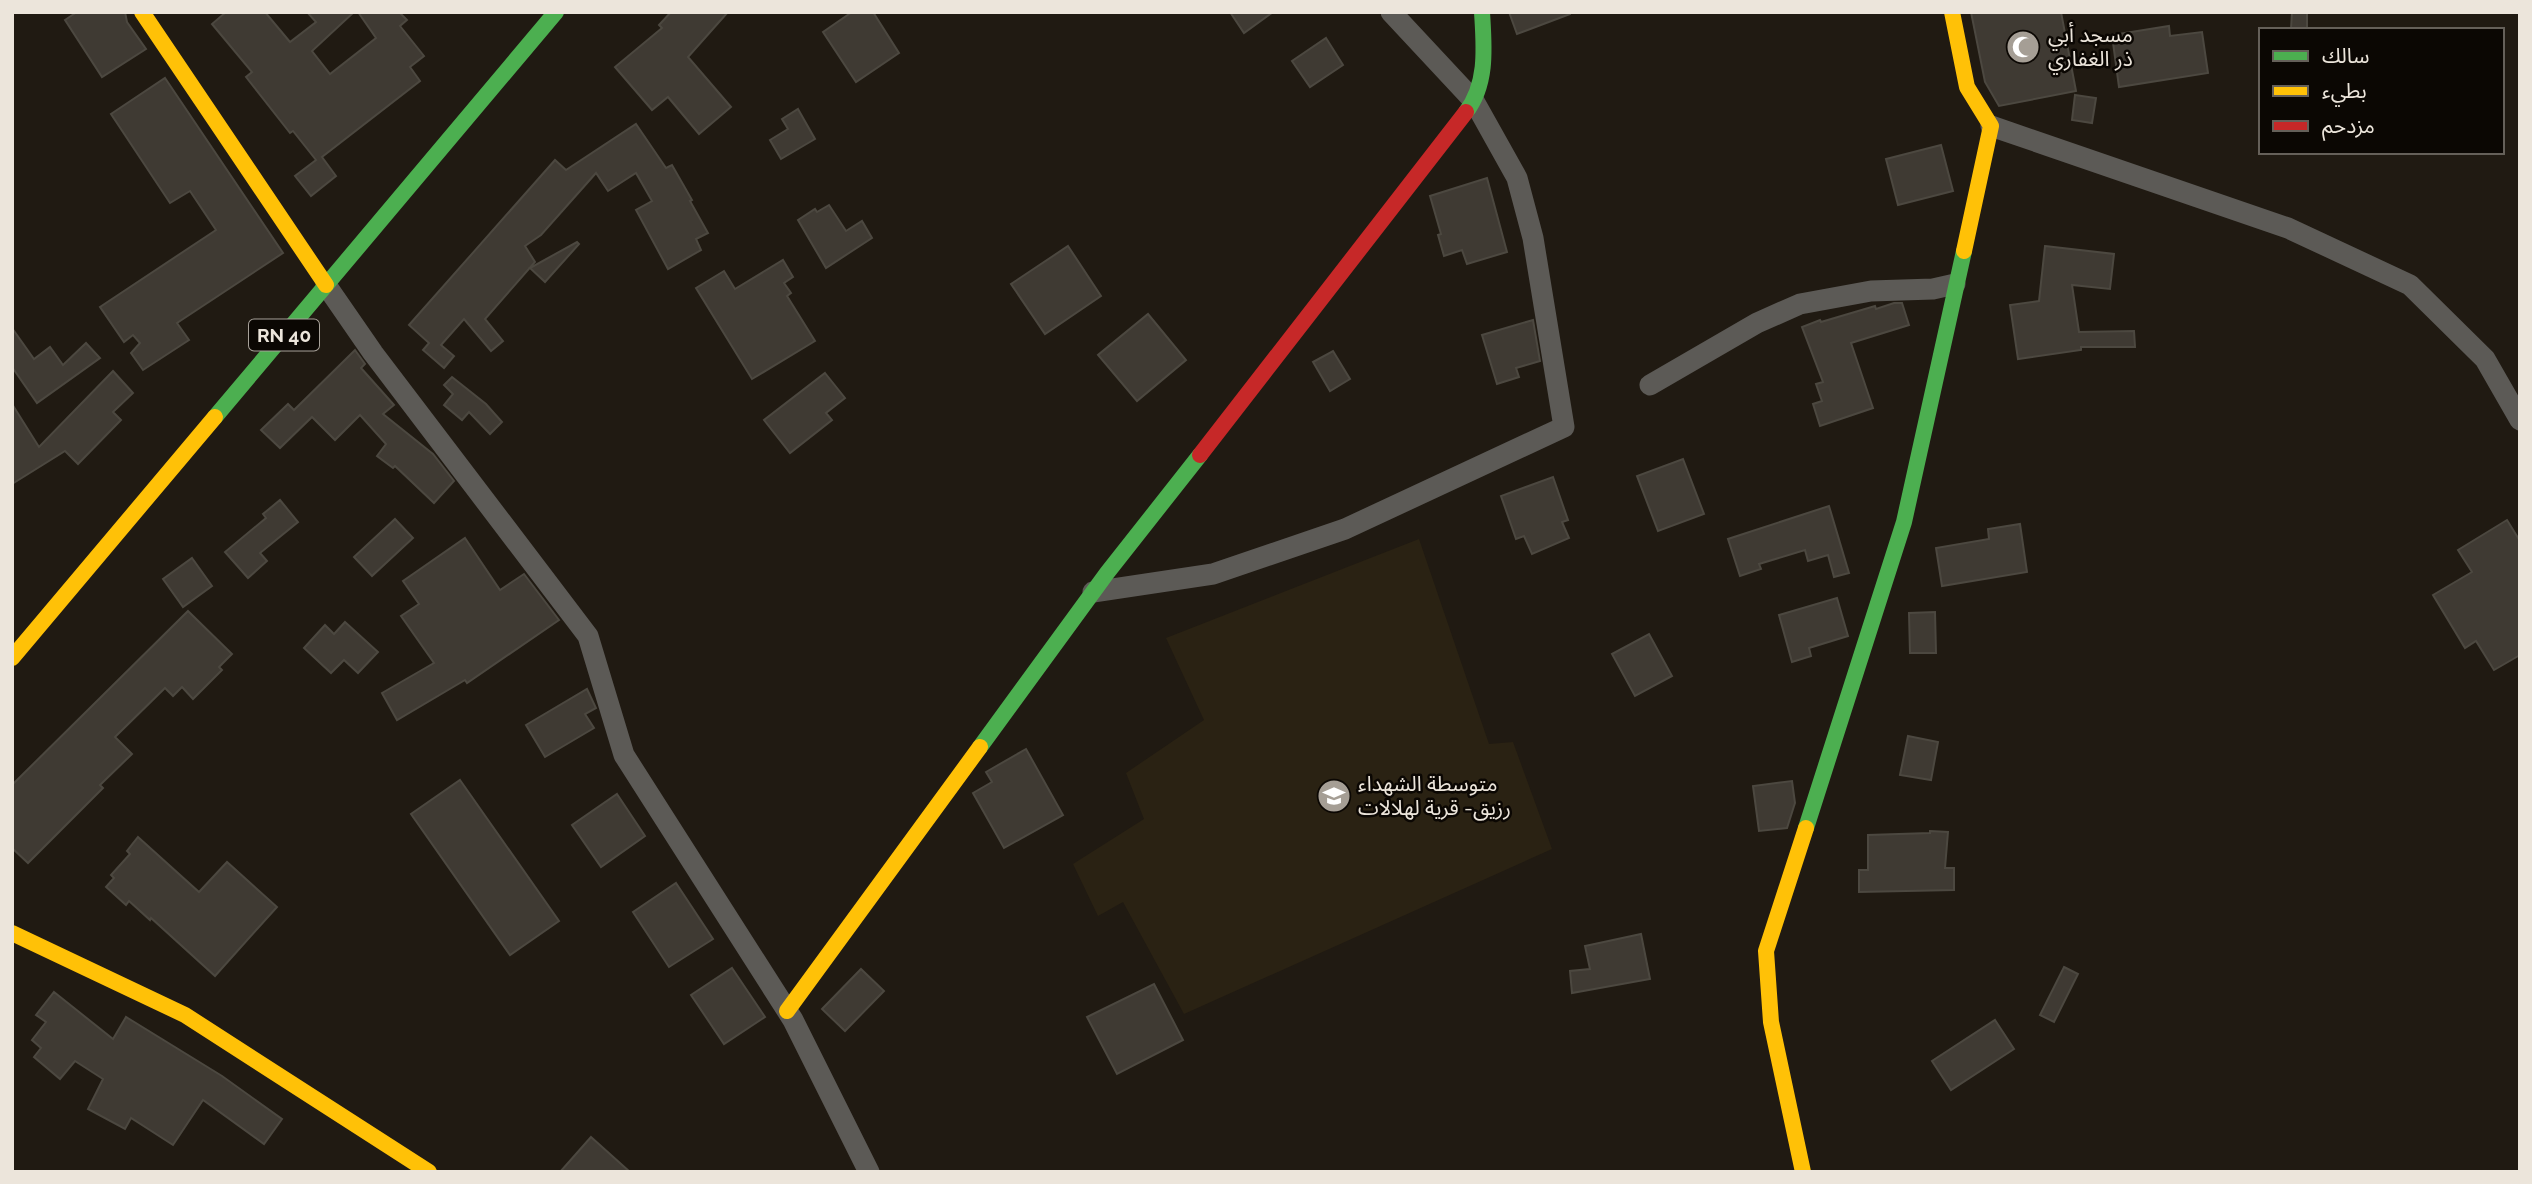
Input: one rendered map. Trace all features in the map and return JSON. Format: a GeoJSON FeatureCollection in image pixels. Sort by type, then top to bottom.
{"type":"FeatureCollection","features":[{"type":"Feature","properties":{"kind":"street"},"geometry":{"type":"LineString","coordinates":[[142,12],[373,353],[588,636],[624,755],[787,1011],[869,1172]]}},
{"type":"Feature","properties":{"kind":"street","name":"RN 40"},"geometry":{"type":"LineString","coordinates":[[12,658],[556,12]]}},
{"type":"Feature","properties":{"kind":"street"},"geometry":{"type":"LineString","coordinates":[[1093,592],[1213,574],[1345,529],[1564,427],[1533,239],[1517,178],[1474,101],[1391,12]]}},
{"type":"Feature","properties":{"kind":"street"},"geometry":{"type":"LineString","coordinates":[[787,1011],[1093,592],[1346,270],[1474,101],[1485,60],[1482,12]]}},
{"type":"Feature","properties":{"kind":"street"},"geometry":{"type":"LineString","coordinates":[[1952,12],[1967,87],[1991,126],[2288,228],[2410,285],[2485,359],[2520,420]]}},
{"type":"Feature","properties":{"kind":"street"},"geometry":{"type":"LineString","coordinates":[[1803,1172],[1771,1021],[1766,951],[1904,522],[1991,126]]}},
{"type":"Feature","properties":{"kind":"street"},"geometry":{"type":"LineString","coordinates":[[1650,385],[1757,323],[1800,304],[1871,291],[1933,289],[1955,284]]}},
{"type":"Feature","properties":{"kind":"street"},"geometry":{"type":"LineString","coordinates":[[12,933],[185,1015],[429,1172]]}},
{"type":"Feature","properties":{"kind":"shaded area","name":"متوسطة الشهداء رزيق- قرية لهلالات"},"geometry":{"type":"Polygon","coordinates":[[[1419,539],[1489,744],[1513,742],[1552,849],[1184,1014],[1123,902],[1098,916],[1073,864],[1144,819],[1126,773],[1204,720],[1166,638],[1419,539]]]}},
{"type":"Feature","properties":{"kind":"building"},"geometry":{"type":"Polygon","coordinates":[[[77,12],[125,12],[127,22],[146,49],[102,77],[65,20],[77,12]]]}},
{"type":"Feature","properties":{"kind":"building"},"geometry":{"type":"Polygon","coordinates":[[[226,12],[265,12],[290,42],[316,22],[307,12],[354,12],[312,51],[330,74],[376,38],[358,12],[399,12],[407,20],[400,26],[424,56],[410,67],[420,81],[322,157],[336,176],[311,196],[295,176],[316,160],[293,131],[290,133],[246,77],[252,72],[212,24],[226,12]]]}},
{"type":"Feature","properties":{"kind":"building"},"geometry":{"type":"Polygon","coordinates":[[[671,12],[728,12],[688,57],[731,107],[699,134],[668,97],[652,110],[615,67],[662,28],[659,25],[671,12]]]}},
{"type":"Feature","properties":{"kind":"building"},"geometry":{"type":"Polygon","coordinates":[[[852,12],[873,12],[899,53],[856,82],[823,32],[852,12]]]}},
{"type":"Feature","properties":{"kind":"building"},"geometry":{"type":"Polygon","coordinates":[[[1230,12],[1273,12],[1244,33],[1230,12]]]}},
{"type":"Feature","properties":{"kind":"building"},"geometry":{"type":"Polygon","coordinates":[[[1509,12],[1570,12],[1570,14],[1517,34],[1509,12]]]}},
{"type":"Feature","properties":{"kind":"building","name":"مسجد أبي ذر الغفاري"},"geometry":{"type":"Polygon","coordinates":[[[1971,12],[2061,12],[2076,91],[1999,106],[1985,82],[1971,12]]]}},
{"type":"Feature","properties":{"kind":"building"},"geometry":{"type":"Polygon","coordinates":[[[2292,12],[2307,12],[2307,28],[2291,28],[2292,12]]]}},
{"type":"Feature","properties":{"kind":"building"},"geometry":{"type":"Polygon","coordinates":[[[2169,26],[2170,36],[2202,32],[2208,73],[2119,87],[2112,35],[2169,26]]]}},
{"type":"Feature","properties":{"kind":"building"},"geometry":{"type":"Polygon","coordinates":[[[1326,38],[1343,65],[1310,87],[1292,61],[1326,38]]]}},
{"type":"Feature","properties":{"kind":"building"},"geometry":{"type":"Polygon","coordinates":[[[165,78],[283,253],[177,323],[189,340],[143,370],[131,353],[140,343],[133,335],[124,342],[100,307],[216,230],[190,191],[170,203],[111,114],[165,78]]]}},
{"type":"Feature","properties":{"kind":"building"},"geometry":{"type":"Polygon","coordinates":[[[2075,95],[2096,98],[2092,123],[2072,120],[2075,95]]]}},
{"type":"Feature","properties":{"kind":"building"},"geometry":{"type":"Polygon","coordinates":[[[798,109],[815,139],[781,159],[770,140],[788,129],[782,119],[798,109]]]}},
{"type":"Feature","properties":{"kind":"building"},"geometry":{"type":"Polygon","coordinates":[[[636,124],[666,168],[672,165],[692,200],[690,201],[708,233],[696,239],[701,250],[668,269],[636,210],[652,201],[636,173],[608,191],[596,173],[541,235],[525,246],[535,262],[485,319],[503,341],[491,351],[464,319],[441,345],[454,356],[444,368],[423,350],[429,343],[409,325],[555,160],[566,170],[636,124]]]}},
{"type":"Feature","properties":{"kind":"building"},"geometry":{"type":"Polygon","coordinates":[[[1941,145],[1953,191],[1898,205],[1886,159],[1941,145]]]}},
{"type":"Feature","properties":{"kind":"building"},"geometry":{"type":"Polygon","coordinates":[[[1487,178],[1507,252],[1467,264],[1462,250],[1444,256],[1430,196],[1487,178]]]}},
{"type":"Feature","properties":{"kind":"building"},"geometry":{"type":"Polygon","coordinates":[[[829,205],[846,231],[862,221],[872,238],[826,268],[798,220],[815,209],[817,212],[829,205]]]}},
{"type":"Feature","properties":{"kind":"building"},"geometry":{"type":"Polygon","coordinates":[[[577,242],[579,244],[545,282],[530,268],[577,242]]]}},
{"type":"Feature","properties":{"kind":"building"},"geometry":{"type":"Polygon","coordinates":[[[1068,246],[1101,296],[1045,334],[1011,284],[1068,246]]]}},
{"type":"Feature","properties":{"kind":"building"},"geometry":{"type":"Polygon","coordinates":[[[2045,246],[2114,254],[2110,289],[2072,285],[2079,332],[2134,331],[2135,347],[2081,347],[2081,350],[2018,359],[2010,305],[2039,301],[2045,246]]]}},
{"type":"Feature","properties":{"kind":"building"},"geometry":{"type":"Polygon","coordinates":[[[783,260],[793,277],[784,283],[791,293],[787,296],[815,341],[752,379],[696,288],[724,271],[735,289],[783,260]]]}},
{"type":"Feature","properties":{"kind":"building"},"geometry":{"type":"Polygon","coordinates":[[[1902,303],[1909,325],[1851,343],[1873,408],[1820,426],[1813,404],[1822,401],[1816,384],[1823,382],[1802,327],[1820,320],[1821,322],[1902,303]]]}},
{"type":"Feature","properties":{"kind":"building"},"geometry":{"type":"Polygon","coordinates":[[[1148,314],[1186,360],[1137,401],[1098,355],[1148,314]]]}},
{"type":"Feature","properties":{"kind":"building"},"geometry":{"type":"Polygon","coordinates":[[[1533,320],[1540,361],[1516,368],[1519,377],[1497,384],[1482,335],[1533,320]]]}},
{"type":"Feature","properties":{"kind":"building"},"geometry":{"type":"Polygon","coordinates":[[[12,328],[34,359],[50,347],[63,365],[86,343],[100,358],[37,403],[12,367],[12,328]]]}},
{"type":"Feature","properties":{"kind":"building"},"geometry":{"type":"Polygon","coordinates":[[[355,350],[365,364],[361,368],[394,405],[383,414],[433,454],[454,481],[434,503],[395,466],[393,468],[377,456],[386,444],[360,415],[335,440],[312,417],[280,448],[261,430],[288,404],[294,410],[355,350]]]}},
{"type":"Feature","properties":{"kind":"building"},"geometry":{"type":"Polygon","coordinates":[[[1333,351],[1350,379],[1330,391],[1313,362],[1333,351]]]}},
{"type":"Feature","properties":{"kind":"building"},"geometry":{"type":"Polygon","coordinates":[[[113,371],[133,393],[113,412],[121,420],[78,464],[65,451],[12,484],[12,404],[39,447],[113,371]]]}},
{"type":"Feature","properties":{"kind":"building"},"geometry":{"type":"Polygon","coordinates":[[[825,373],[845,398],[826,413],[832,420],[790,453],[764,420],[825,373]]]}},
{"type":"Feature","properties":{"kind":"building"},"geometry":{"type":"Polygon","coordinates":[[[452,377],[486,404],[502,422],[490,434],[469,412],[462,420],[444,405],[453,394],[444,385],[452,377]]]}},
{"type":"Feature","properties":{"kind":"building"},"geometry":{"type":"Polygon","coordinates":[[[1683,459],[1704,514],[1658,531],[1637,476],[1683,459]]]}},
{"type":"Feature","properties":{"kind":"building"},"geometry":{"type":"Polygon","coordinates":[[[1553,477],[1568,520],[1562,522],[1569,538],[1532,554],[1524,536],[1516,539],[1501,496],[1553,477]]]}},
{"type":"Feature","properties":{"kind":"building"},"geometry":{"type":"Polygon","coordinates":[[[280,500],[298,522],[260,553],[267,561],[248,578],[225,552],[266,518],[263,514],[280,500]]]}},
{"type":"Feature","properties":{"kind":"building"},"geometry":{"type":"Polygon","coordinates":[[[1829,506],[1849,573],[1834,577],[1828,555],[1808,561],[1805,550],[1759,564],[1761,569],[1740,576],[1728,539],[1829,506]]]}},
{"type":"Feature","properties":{"kind":"building"},"geometry":{"type":"Polygon","coordinates":[[[395,519],[413,538],[372,576],[354,557],[395,519]]]}},
{"type":"Feature","properties":{"kind":"building"},"geometry":{"type":"Polygon","coordinates":[[[2507,520],[2520,541],[2520,655],[2494,670],[2476,641],[2465,648],[2433,595],[2472,572],[2458,550],[2507,520]]]}},
{"type":"Feature","properties":{"kind":"building"},"geometry":{"type":"Polygon","coordinates":[[[2020,524],[2027,572],[1942,586],[1936,548],[1989,539],[1988,529],[2020,524]]]}},
{"type":"Feature","properties":{"kind":"building"},"geometry":{"type":"Polygon","coordinates":[[[465,538],[500,590],[524,574],[559,620],[467,683],[465,680],[397,720],[382,693],[434,663],[401,616],[419,604],[403,581],[465,538]]]}},
{"type":"Feature","properties":{"kind":"building"},"geometry":{"type":"Polygon","coordinates":[[[192,558],[212,586],[183,607],[163,579],[192,558]]]}},
{"type":"Feature","properties":{"kind":"building"},"geometry":{"type":"Polygon","coordinates":[[[1837,598],[1848,636],[1809,648],[1811,656],[1792,662],[1779,615],[1837,598]]]}},
{"type":"Feature","properties":{"kind":"building"},"geometry":{"type":"Polygon","coordinates":[[[188,611],[232,654],[219,667],[222,670],[193,699],[182,687],[173,696],[165,688],[115,737],[132,754],[100,785],[103,788],[28,863],[12,848],[12,785],[188,611]]]}},
{"type":"Feature","properties":{"kind":"building"},"geometry":{"type":"Polygon","coordinates":[[[1935,612],[1936,653],[1910,653],[1909,613],[1935,612]]]}},
{"type":"Feature","properties":{"kind":"building"},"geometry":{"type":"Polygon","coordinates":[[[345,622],[378,652],[358,673],[344,660],[331,673],[304,648],[325,625],[334,634],[345,622]]]}},
{"type":"Feature","properties":{"kind":"building"},"geometry":{"type":"Polygon","coordinates":[[[1649,634],[1672,676],[1635,696],[1612,654],[1649,634]]]}},
{"type":"Feature","properties":{"kind":"building"},"geometry":{"type":"Polygon","coordinates":[[[587,689],[596,708],[585,714],[594,728],[545,757],[526,725],[587,689]]]}},
{"type":"Feature","properties":{"kind":"building"},"geometry":{"type":"Polygon","coordinates":[[[1908,736],[1938,742],[1931,780],[1900,775],[1908,736]]]}},
{"type":"Feature","properties":{"kind":"building"},"geometry":{"type":"Polygon","coordinates":[[[1026,749],[1063,815],[1004,848],[973,793],[992,782],[986,772],[1026,749]]]}},
{"type":"Feature","properties":{"kind":"building"},"geometry":{"type":"Polygon","coordinates":[[[460,780],[559,921],[510,955],[411,814],[460,780]]]}},
{"type":"Feature","properties":{"kind":"building"},"geometry":{"type":"Polygon","coordinates":[[[1792,781],[1795,803],[1787,828],[1759,831],[1753,786],[1792,781]]]}},
{"type":"Feature","properties":{"kind":"building"},"geometry":{"type":"Polygon","coordinates":[[[617,794],[645,836],[601,867],[572,825],[617,794]]]}},
{"type":"Feature","properties":{"kind":"building"},"geometry":{"type":"Polygon","coordinates":[[[1948,832],[1945,868],[1954,868],[1954,890],[1859,892],[1859,870],[1868,870],[1868,835],[1948,832]]]}},
{"type":"Feature","properties":{"kind":"building"},"geometry":{"type":"Polygon","coordinates":[[[138,837],[199,892],[227,862],[277,907],[215,976],[151,918],[150,920],[129,901],[126,905],[106,887],[114,878],[111,875],[130,854],[127,851],[138,837]]]}},
{"type":"Feature","properties":{"kind":"building"},"geometry":{"type":"Polygon","coordinates":[[[676,883],[713,939],[669,967],[633,912],[676,883]]]}},
{"type":"Feature","properties":{"kind":"building"},"geometry":{"type":"Polygon","coordinates":[[[1641,934],[1650,979],[1572,993],[1570,971],[1590,969],[1585,946],[1641,934]]]}},
{"type":"Feature","properties":{"kind":"building"},"geometry":{"type":"Polygon","coordinates":[[[2064,967],[2078,974],[2054,1022],[2040,1015],[2064,967]]]}},
{"type":"Feature","properties":{"kind":"building"},"geometry":{"type":"Polygon","coordinates":[[[732,968],[765,1017],[724,1044],[691,995],[732,968]]]}},
{"type":"Feature","properties":{"kind":"building"},"geometry":{"type":"Polygon","coordinates":[[[861,969],[884,991],[845,1031],[822,1009],[861,969]]]}},
{"type":"Feature","properties":{"kind":"building"},"geometry":{"type":"Polygon","coordinates":[[[1154,984],[1183,1040],[1117,1074],[1087,1017],[1154,984]]]}},
{"type":"Feature","properties":{"kind":"building"},"geometry":{"type":"Polygon","coordinates":[[[54,992],[113,1039],[126,1017],[222,1076],[282,1119],[264,1144],[203,1100],[173,1145],[131,1118],[125,1129],[88,1109],[103,1079],[75,1061],[60,1079],[34,1057],[41,1048],[32,1040],[46,1022],[36,1015],[54,992]]]}},
{"type":"Feature","properties":{"kind":"building"},"geometry":{"type":"Polygon","coordinates":[[[1995,1020],[2014,1049],[1951,1090],[1932,1061],[1995,1020]]]}},
{"type":"Feature","properties":{"kind":"building"},"geometry":{"type":"Polygon","coordinates":[[[591,1137],[630,1172],[560,1172],[591,1137]]]}},
{"type":"Feature","properties":{"kind":"traffic: fast"},"geometry":{"type":"LineString","coordinates":[[215,417],[556,12]]}},
{"type":"Feature","properties":{"kind":"traffic: fast"},"geometry":{"type":"LineString","coordinates":[[1466,112],[1473,101],[1481,77],[1484,51],[1482,12]]}},
{"type":"Feature","properties":{"kind":"traffic: fast"},"geometry":{"type":"LineString","coordinates":[[1806,828],[1904,522],[1964,251]]}},
{"type":"Feature","properties":{"kind":"traffic: fast"},"geometry":{"type":"LineString","coordinates":[[980,747],[1107,573],[1200,455]]}},
{"type":"Feature","properties":{"kind":"traffic: slow"},"geometry":{"type":"LineString","coordinates":[[142,12],[326,285]]}},
{"type":"Feature","properties":{"kind":"traffic: slow"},"geometry":{"type":"LineString","coordinates":[[1952,12],[1967,87],[1991,126],[1964,251]]}},
{"type":"Feature","properties":{"kind":"traffic: slow"},"geometry":{"type":"LineString","coordinates":[[12,658],[215,417]]}},
{"type":"Feature","properties":{"kind":"traffic: slow"},"geometry":{"type":"LineString","coordinates":[[787,1011],[980,747]]}},
{"type":"Feature","properties":{"kind":"traffic: slow"},"geometry":{"type":"LineString","coordinates":[[1803,1172],[1771,1022],[1766,951],[1806,828]]}},
{"type":"Feature","properties":{"kind":"traffic: slow"},"geometry":{"type":"LineString","coordinates":[[12,933],[185,1015],[429,1172]]}},
{"type":"Feature","properties":{"kind":"traffic: jam"},"geometry":{"type":"LineString","coordinates":[[1200,455],[1466,112]]}},
{"type":"Feature","properties":{"kind":"place","name":"مسجد أبي ذر الغفاري"},"geometry":{"type":"Point","coordinates":[2023,47]}},
{"type":"Feature","properties":{"kind":"place","name":"متوسطة الشهداء رزيق- قرية لهلالات"},"geometry":{"type":"Point","coordinates":[1334,796]}}]}
